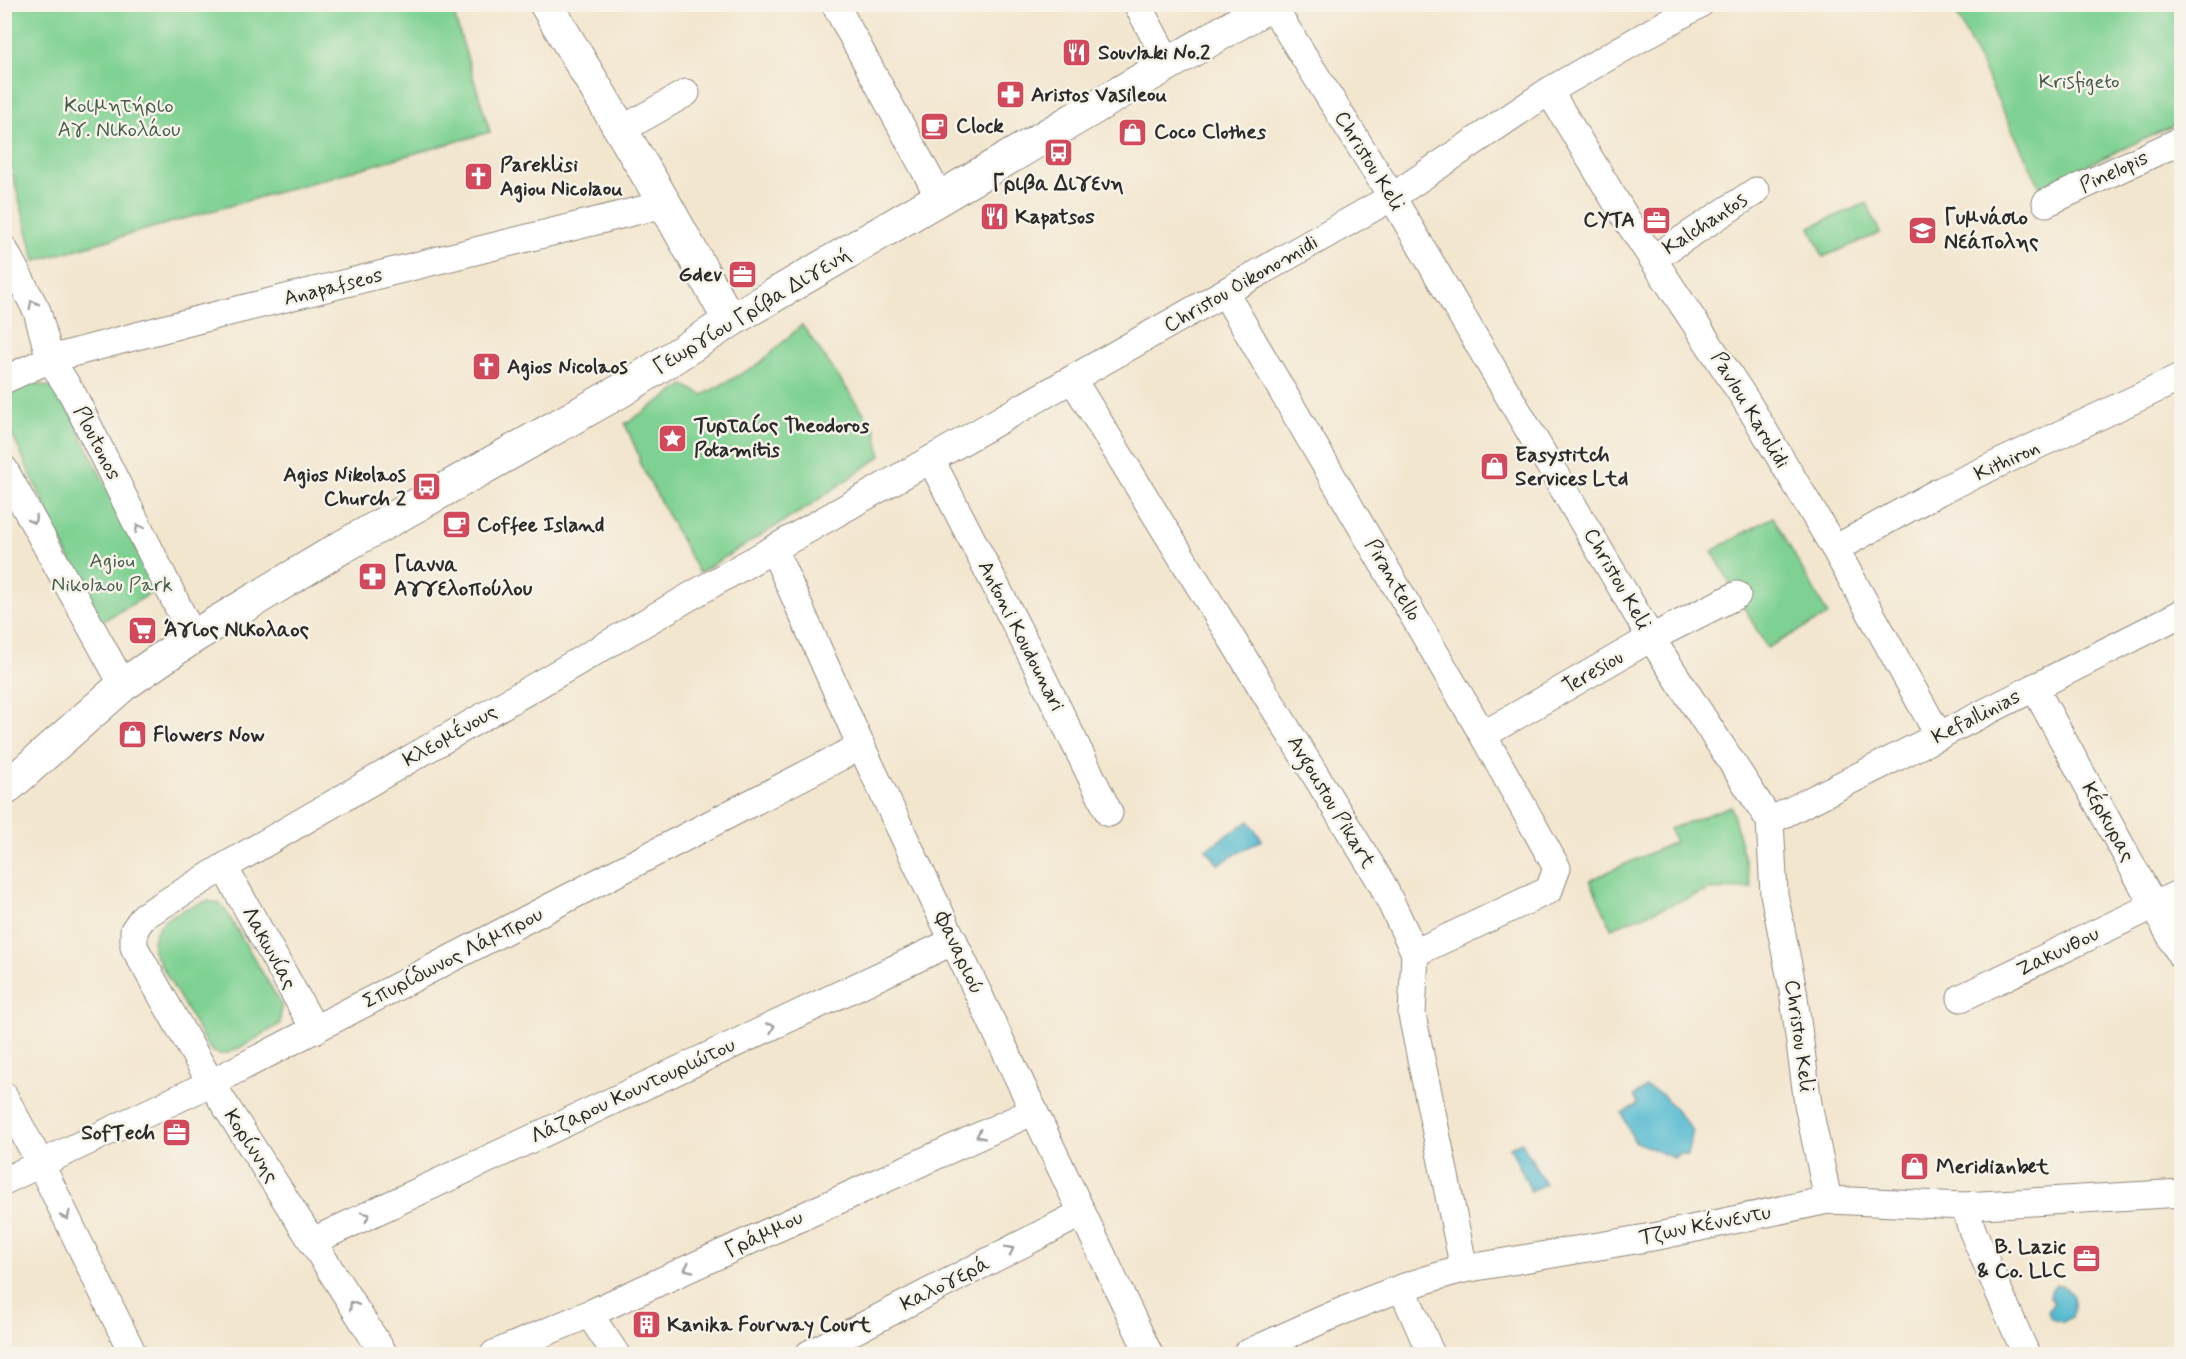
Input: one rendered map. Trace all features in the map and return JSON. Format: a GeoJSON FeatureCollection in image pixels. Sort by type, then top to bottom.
{"type":"FeatureCollection","features":[{"type":"Feature","properties":{"kind":"main road"},"geometry":{"type":"LineString","coordinates":[[546,4],[666,204],[730,321]]}},
{"type":"Feature","properties":{"kind":"main road","name":"Γεωργίου Γρίβα Διγενή"},"geometry":{"type":"LineString","coordinates":[[4,790],[123,685],[194,637],[342,547],[622,390],[730,321],[1271,4]]}},
{"type":"Feature","properties":{"kind":"street"},"geometry":{"type":"LineString","coordinates":[[1137,4],[1169,64]]}},
{"type":"Feature","properties":{"kind":"street","name":"Christou Keli"},"geometry":{"type":"LineString","coordinates":[[1271,4],[1392,197],[1651,638],[1770,821],[1774,894],[1793,990],[1808,1104],[1828,1200]]}},
{"type":"Feature","properties":{"kind":"street","name":"Christou Oikonomidi"},"geometry":{"type":"LineString","coordinates":[[774,550],[1392,197],[1549,91],[1700,4]]}},
{"type":"Feature","properties":{"kind":"street"},"geometry":{"type":"LineString","coordinates":[[843,8],[940,198]]}},
{"type":"Feature","properties":{"kind":"street","name":"Pavlou Karolidi"},"geometry":{"type":"LineString","coordinates":[[1549,91],[1627,220],[1745,399],[1835,549],[1939,736]]}},
{"type":"Feature","properties":{"kind":"street"},"geometry":{"type":"LineString","coordinates":[[621,130],[686,93]]}},
{"type":"Feature","properties":{"kind":"street","name":"Pinelopis"},"geometry":{"type":"LineString","coordinates":[[2046,203],[2181,140]]}},
{"type":"Feature","properties":{"kind":"street","name":"Kalchantos"},"geometry":{"type":"LineString","coordinates":[[1654,258],[1756,191]]}},
{"type":"Feature","properties":{"kind":"street","name":"Anapafseos"},"geometry":{"type":"LineString","coordinates":[[4,380],[50,359],[197,320],[666,204]]}},
{"type":"Feature","properties":{"kind":"street","name":"Ploutonos"},"geometry":{"type":"LineString","coordinates":[[4,249],[37,311],[50,359],[73,395],[194,637]]}},
{"type":"Feature","properties":{"kind":"street","name":"Pirantello"},"geometry":{"type":"LineString","coordinates":[[1225,293],[1484,735],[1557,868],[1549,890],[1415,953]]}},
{"type":"Feature","properties":{"kind":"street","name":"Kithiron"},"geometry":{"type":"LineString","coordinates":[[1835,549],[1938,492],[2181,377]]}},
{"type":"Feature","properties":{"kind":"street","name":"Avgoustou Pikart"},"geometry":{"type":"LineString","coordinates":[[1073,380],[1381,882],[1415,953],[1412,1015],[1464,1269]]}},
{"type":"Feature","properties":{"kind":"street","name":"Antoni Koudounari"},"geometry":{"type":"LineString","coordinates":[[931,460],[1036,664],[1108,813]]}},
{"type":"Feature","properties":{"kind":"street"},"geometry":{"type":"LineString","coordinates":[[6,474],[123,685]]}},
{"type":"Feature","properties":{"kind":"street","name":"Φαναριού"},"geometry":{"type":"LineString","coordinates":[[774,550],[861,746],[1149,1354]]}},
{"type":"Feature","properties":{"kind":"street","name":"Κλεομένους"},"geometry":{"type":"LineString","coordinates":[[134,930],[144,916],[224,867],[774,550]]}},
{"type":"Feature","properties":{"kind":"street","name":"Teresiou"},"geometry":{"type":"LineString","coordinates":[[1484,735],[1651,638],[1737,595]]}},
{"type":"Feature","properties":{"kind":"street","name":"Kefallinias"},"geometry":{"type":"LineString","coordinates":[[1770,821],[2181,613]]}},
{"type":"Feature","properties":{"kind":"street","name":"Κέρκυρας"},"geometry":{"type":"LineString","coordinates":[[2034,687],[2181,957]]}},
{"type":"Feature","properties":{"kind":"street","name":"Σπυρίδωνος Λάμπρου"},"geometry":{"type":"LineString","coordinates":[[4,1181],[211,1083],[861,746]]}},
{"type":"Feature","properties":{"kind":"street","name":"Λακωνίας"},"geometry":{"type":"LineString","coordinates":[[224,867],[315,1030]]}},
{"type":"Feature","properties":{"kind":"street","name":"Ζακυνθου"},"geometry":{"type":"LineString","coordinates":[[1961,998],[2181,892]]}},
{"type":"Feature","properties":{"kind":"street","name":"Κορίννης"},"geometry":{"type":"LineString","coordinates":[[134,930],[134,947],[211,1083],[384,1354]]}},
{"type":"Feature","properties":{"kind":"street","name":"Λάζαρου Κουντουριώτου"},"geometry":{"type":"LineString","coordinates":[[313,1240],[954,941]]}},
{"type":"Feature","properties":{"kind":"street"},"geometry":{"type":"LineString","coordinates":[[4,1096],[40,1163],[133,1354]]}},
{"type":"Feature","properties":{"kind":"street","name":"Γράμμου"},"geometry":{"type":"LineString","coordinates":[[494,1354],[589,1314],[1034,1111]]}},
{"type":"Feature","properties":{"kind":"street","name":"Τζων Κέννεντυ"},"geometry":{"type":"LineString","coordinates":[[1246,1354],[1402,1288],[1464,1269],[1658,1236],[1828,1200],[1964,1206],[2181,1193]]}},
{"type":"Feature","properties":{"kind":"street"},"geometry":{"type":"LineString","coordinates":[[1964,1206],[1972,1232],[2026,1354]]}},
{"type":"Feature","properties":{"kind":"street","name":"Καλογερά"},"geometry":{"type":"LineString","coordinates":[[808,1354],[1082,1213]]}},
{"type":"Feature","properties":{"kind":"street"},"geometry":{"type":"LineString","coordinates":[[1402,1288],[1431,1354]]}},
{"type":"Feature","properties":{"kind":"street"},"geometry":{"type":"LineString","coordinates":[[589,1314],[616,1354]]}},
{"type":"Feature","properties":{"kind":"green space","name":"Κοιμητήριο Αγ. Νικολάου"},"geometry":{"type":"Polygon","coordinates":[[[4,5],[451,5],[490,132],[35,261],[5,144],[4,5]]]}},
{"type":"Feature","properties":{"kind":"green space","name":"Krisfigeto"},"geometry":{"type":"Polygon","coordinates":[[[1952,5],[2181,5],[2181,122],[2040,187],[1952,5]]]}},
{"type":"Feature","properties":{"kind":"green space"},"geometry":{"type":"Polygon","coordinates":[[[1867,203],[1880,233],[1823,257],[1810,227],[1867,203]]]}},
{"type":"Feature","properties":{"kind":"green space"},"geometry":{"type":"Polygon","coordinates":[[[802,325],[875,429],[881,456],[806,508],[699,573],[639,462],[639,456],[625,424],[684,385],[703,395],[759,364],[802,325]]]}},
{"type":"Feature","properties":{"kind":"green space","name":"Agiou Nikolaou Park"},"geometry":{"type":"Polygon","coordinates":[[[29,381],[59,390],[157,590],[99,623],[7,423],[4,405],[13,392],[29,381]]]}},
{"type":"Feature","properties":{"kind":"green space"},"geometry":{"type":"Polygon","coordinates":[[[1773,517],[1828,615],[1767,648],[1712,551],[1773,517]]]}},
{"type":"Feature","properties":{"kind":"green space"},"geometry":{"type":"Polygon","coordinates":[[[1731,806],[1752,888],[1709,890],[1611,928],[1590,880],[1675,842],[1670,829],[1731,806]]]}},
{"type":"Feature","properties":{"kind":"green space"},"geometry":{"type":"Polygon","coordinates":[[[207,901],[219,903],[224,908],[281,1004],[280,1024],[241,1047],[220,1054],[208,1047],[153,951],[153,940],[162,923],[178,912],[207,901]]]}},
{"type":"Feature","properties":{"kind":"water"},"geometry":{"type":"Polygon","coordinates":[[[1249,821],[1262,840],[1218,864],[1206,849],[1249,821]]]}},
{"type":"Feature","properties":{"kind":"water"},"geometry":{"type":"Polygon","coordinates":[[[1646,1087],[1663,1095],[1693,1131],[1687,1155],[1679,1153],[1674,1158],[1634,1141],[1622,1113],[1638,1104],[1634,1096],[1646,1087]]]}},
{"type":"Feature","properties":{"kind":"water"},"geometry":{"type":"Polygon","coordinates":[[[1522,1142],[1545,1184],[1531,1191],[1510,1147],[1522,1142]]]}},
{"type":"Feature","properties":{"kind":"water"},"geometry":{"type":"Polygon","coordinates":[[[2056,1285],[2067,1289],[2074,1301],[2072,1317],[2062,1322],[2051,1319],[2048,1311],[2054,1302],[2050,1298],[2051,1291],[2056,1285]]]}},
{"type":"Feature","properties":{"kind":"place","name":"Souvlaki No.2"},"geometry":{"type":"Point","coordinates":[1077,53]}},
{"type":"Feature","properties":{"kind":"place","name":"Aristos Vasileou"},"geometry":{"type":"Point","coordinates":[1010,95]}},
{"type":"Feature","properties":{"kind":"place","name":"Clock"},"geometry":{"type":"Point","coordinates":[935,126]}},
{"type":"Feature","properties":{"kind":"place","name":"Coco Clothes"},"geometry":{"type":"Point","coordinates":[1133,132]}},
{"type":"Feature","properties":{"kind":"place","name":"Γριβα Διγενη"},"geometry":{"type":"Point","coordinates":[1058,153]}},
{"type":"Feature","properties":{"kind":"place","name":"Pareklisi Agiou Nicolaou"},"geometry":{"type":"Point","coordinates":[479,177]}},
{"type":"Feature","properties":{"kind":"place","name":"Kapatsos"},"geometry":{"type":"Point","coordinates":[994,217]}},
{"type":"Feature","properties":{"kind":"place","name":"CYTA"},"geometry":{"type":"Point","coordinates":[1656,220]}},
{"type":"Feature","properties":{"kind":"place","name":"Γυμνάσιο Νεάπολης"},"geometry":{"type":"Point","coordinates":[1923,230]}},
{"type":"Feature","properties":{"kind":"place","name":"Gdev"},"geometry":{"type":"Point","coordinates":[743,275]}},
{"type":"Feature","properties":{"kind":"place","name":"Agios Nicolaos"},"geometry":{"type":"Point","coordinates":[486,367]}},
{"type":"Feature","properties":{"kind":"place","name":"Τυρταίος Theodoros Potamitis"},"geometry":{"type":"Point","coordinates":[673,438]}},
{"type":"Feature","properties":{"kind":"place","name":"Easystitch Services Ltd"},"geometry":{"type":"Point","coordinates":[1494,467]}},
{"type":"Feature","properties":{"kind":"place","name":"Agios Nikolaos Church 2"},"geometry":{"type":"Point","coordinates":[427,487]}},
{"type":"Feature","properties":{"kind":"place","name":"Coffee Island"},"geometry":{"type":"Point","coordinates":[456,525]}},
{"type":"Feature","properties":{"kind":"place","name":"Γιαννα Αγγελοπούλου"},"geometry":{"type":"Point","coordinates":[373,577]}},
{"type":"Feature","properties":{"kind":"place","name":"Άγιος Νικολαος"},"geometry":{"type":"Point","coordinates":[143,630]}},
{"type":"Feature","properties":{"kind":"place","name":"Flowers Now"},"geometry":{"type":"Point","coordinates":[132,735]}},
{"type":"Feature","properties":{"kind":"place","name":"SofTech"},"geometry":{"type":"Point","coordinates":[176,1133]}},
{"type":"Feature","properties":{"kind":"place","name":"Meridianbet"},"geometry":{"type":"Point","coordinates":[1915,1167]}},
{"type":"Feature","properties":{"kind":"place","name":"B. Lazic & Co. LLC"},"geometry":{"type":"Point","coordinates":[2087,1259]}},
{"type":"Feature","properties":{"kind":"place","name":"Kanika Fourway Court"},"geometry":{"type":"Point","coordinates":[646,1325]}}]}
